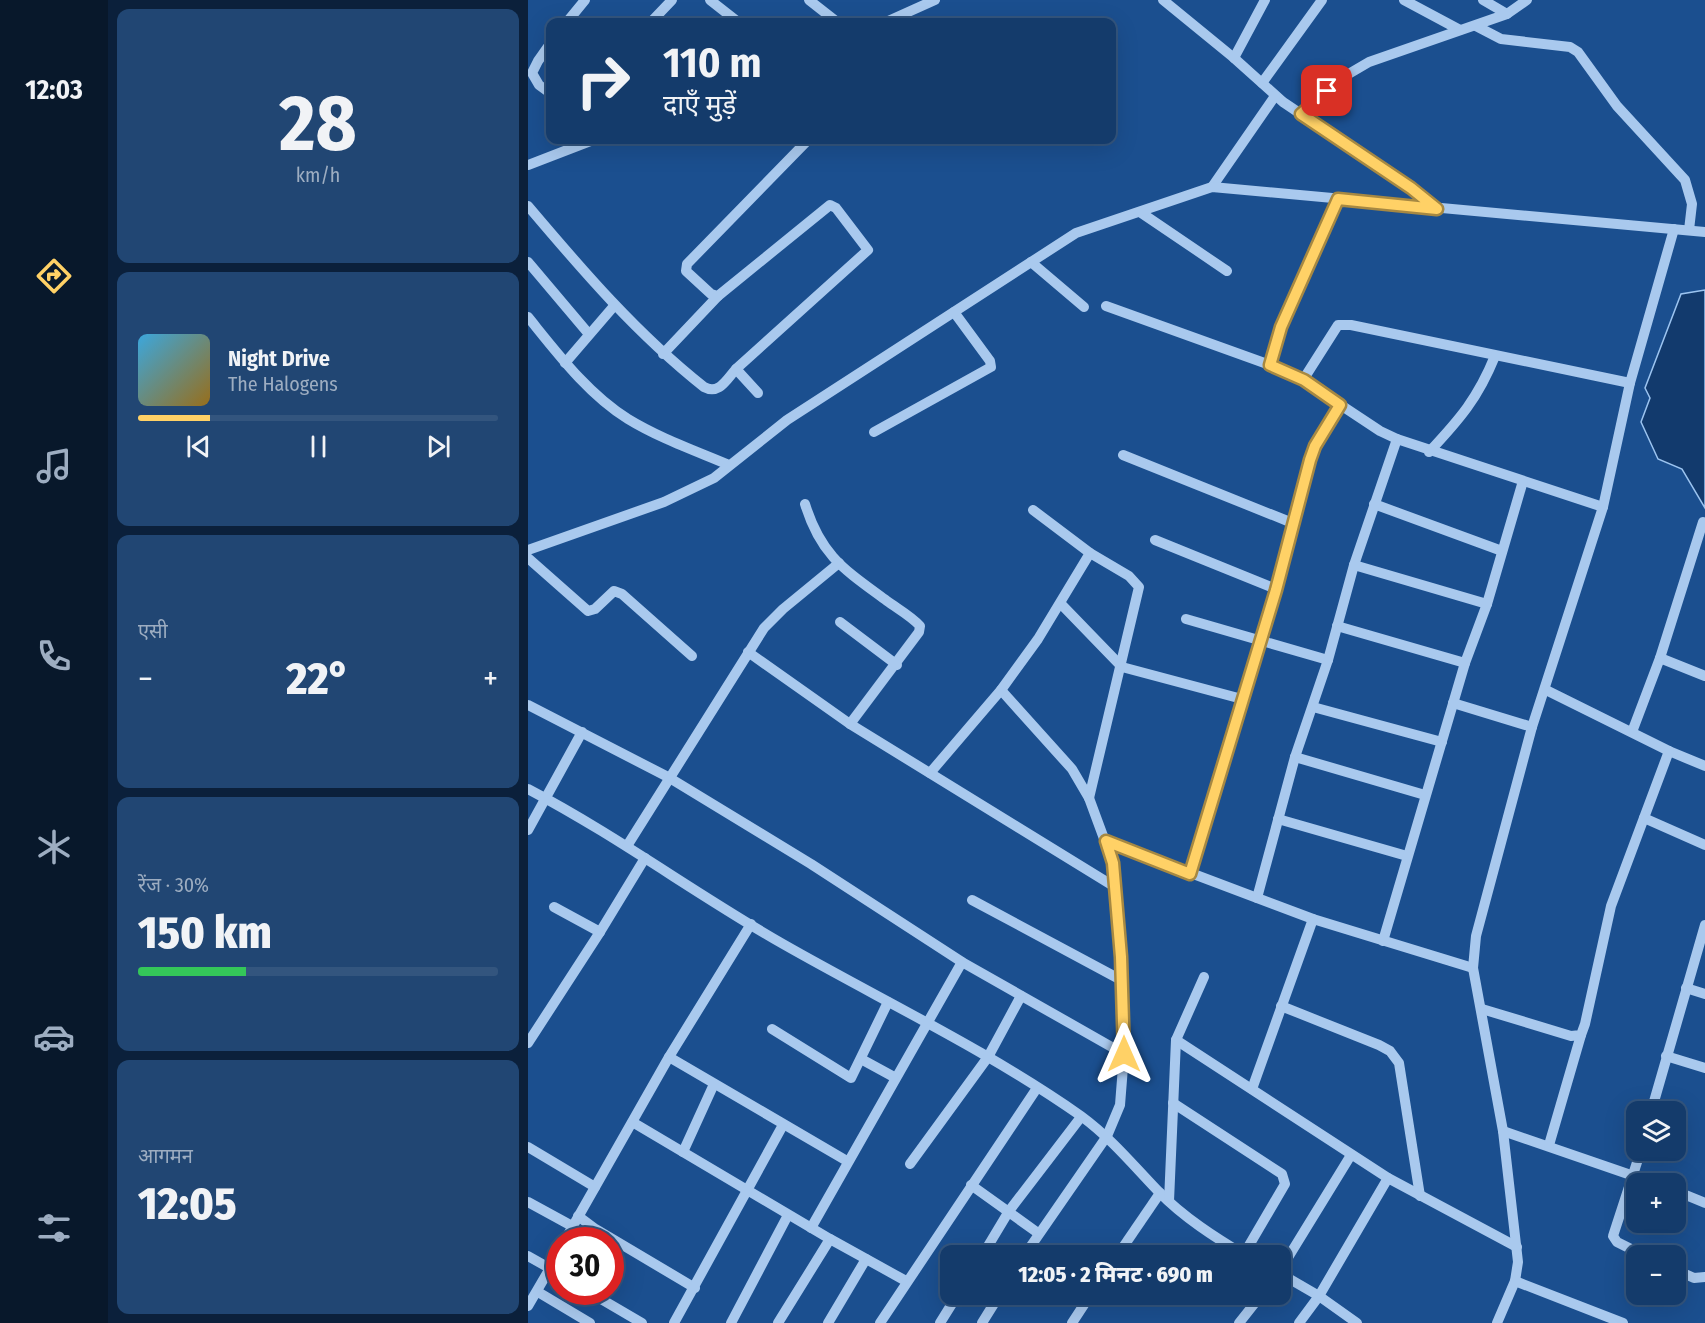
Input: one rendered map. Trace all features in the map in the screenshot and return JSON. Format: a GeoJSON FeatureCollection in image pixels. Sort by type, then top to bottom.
{"type":"FeatureCollection","features":[{"type":"Feature","properties":{"kind":"street"},"geometry":{"type":"LineString","coordinates":[[570,18],[585,0]]}},
{"type":"Feature","properties":{"kind":"street"},"geometry":{"type":"LineString","coordinates":[[655,18],[672,0]]}},
{"type":"Feature","properties":{"kind":"street"},"geometry":{"type":"LineString","coordinates":[[710,0],[733,18]]}},
{"type":"Feature","properties":{"kind":"street"},"geometry":{"type":"LineString","coordinates":[[809,0],[832,18]]}},
{"type":"Feature","properties":{"kind":"street"},"geometry":{"type":"LineString","coordinates":[[895,18],[935,0]]}},
{"type":"Feature","properties":{"kind":"street"},"geometry":{"type":"LineString","coordinates":[[1234,58],[1266,0]]}},
{"type":"Feature","properties":{"kind":"street"},"geometry":{"type":"LineString","coordinates":[[1262,83],[1322,0]]}},
{"type":"Feature","properties":{"kind":"street"},"geometry":{"type":"LineString","coordinates":[[1404,0],[1460,30]]}},
{"type":"Feature","properties":{"kind":"street"},"geometry":{"type":"LineString","coordinates":[[1483,0],[1507,14]]}},
{"type":"Feature","properties":{"kind":"street"},"geometry":{"type":"LineString","coordinates":[[1301,114],[1340,79],[1369,62],[1507,14],[1527,0]]}},
{"type":"Feature","properties":{"kind":"street"},"geometry":{"type":"LineString","coordinates":[[1165,1],[1234,58],[1275,96],[1411,188],[1437,209]]}},
{"type":"Feature","properties":{"kind":"street"},"geometry":{"type":"LineString","coordinates":[[1476,26],[1501,39],[1570,47],[1578,52],[1617,106],[1686,180],[1692,204],[1689,230]]}},
{"type":"Feature","properties":{"kind":"street"},"geometry":{"type":"LineString","coordinates":[[546,50],[532,73],[539,85],[546,90]]}},
{"type":"Feature","properties":{"kind":"street"},"geometry":{"type":"LineString","coordinates":[[1212,187],[1275,96]]}},
{"type":"Feature","properties":{"kind":"street"},"geometry":{"type":"LineString","coordinates":[[528,165],[583,144]]}},
{"type":"Feature","properties":{"kind":"street"},"geometry":{"type":"LineString","coordinates":[[718,296],[711,294],[689,275],[685,268],[687,264],[804,144]]}},
{"type":"Feature","properties":{"kind":"street"},"geometry":{"type":"LineString","coordinates":[[528,549],[664,502],[714,478],[787,420],[1076,233],[1212,187],[1705,232]]}},
{"type":"Feature","properties":{"kind":"street"},"geometry":{"type":"LineString","coordinates":[[1270,365],[1281,327],[1338,199]]}},
{"type":"Feature","properties":{"kind":"street"},"geometry":{"type":"LineString","coordinates":[[528,206],[614,306],[663,354],[711,392],[716,390],[736,369],[866,255],[868,248],[836,208],[830,205],[718,296],[663,354]]}},
{"type":"Feature","properties":{"kind":"street"},"geometry":{"type":"LineString","coordinates":[[1140,212],[1227,271]]}},
{"type":"Feature","properties":{"kind":"street"},"geometry":{"type":"LineString","coordinates":[[1497,1323],[1515,1281],[1517,1247],[1503,1131],[1473,968],[1481,910],[1532,727],[1546,690],[1603,507],[1630,384],[1674,229]]}},
{"type":"Feature","properties":{"kind":"street"},"geometry":{"type":"LineString","coordinates":[[528,262],[588,333]]}},
{"type":"Feature","properties":{"kind":"street"},"geometry":{"type":"LineString","coordinates":[[1031,262],[1084,307]]}},
{"type":"Feature","properties":{"kind":"street"},"geometry":{"type":"LineString","coordinates":[[565,363],[588,333],[614,306]]}},
{"type":"Feature","properties":{"kind":"street"},"geometry":{"type":"LineString","coordinates":[[1106,306],[1270,365],[1304,380],[1340,405],[1397,439],[1429,452],[1603,507]]}},
{"type":"Feature","properties":{"kind":"street"},"geometry":{"type":"LineString","coordinates":[[874,432],[991,367],[990,361],[954,312]]}},
{"type":"Feature","properties":{"kind":"street"},"geometry":{"type":"LineString","coordinates":[[528,317],[565,363],[604,401],[628,419],[729,465]]}},
{"type":"Feature","properties":{"kind":"street"},"geometry":{"type":"LineString","coordinates":[[1304,380],[1338,326],[1351,325],[1630,384]]}},
{"type":"Feature","properties":{"kind":"street"},"geometry":{"type":"LineString","coordinates":[[1429,452],[1452,428],[1481,390],[1499,357]]}},
{"type":"Feature","properties":{"kind":"street"},"geometry":{"type":"LineString","coordinates":[[736,369],[758,393]]}},
{"type":"Feature","properties":{"kind":"street"},"geometry":{"type":"LineString","coordinates":[[1190,874],[1276,590],[1315,446],[1340,405]]}},
{"type":"Feature","properties":{"kind":"street"},"geometry":{"type":"LineString","coordinates":[[1257,898],[1295,757],[1328,660],[1354,565],[1397,439]]}},
{"type":"Feature","properties":{"kind":"street"},"geometry":{"type":"LineString","coordinates":[[1123,454],[1295,524]]}},
{"type":"Feature","properties":{"kind":"street"},"geometry":{"type":"LineString","coordinates":[[1383,940],[1465,663],[1487,604],[1522,481]]}},
{"type":"Feature","properties":{"kind":"street"},"geometry":{"type":"LineString","coordinates":[[805,504],[816,536],[839,563],[920,626],[919,632],[897,664],[850,724]]}},
{"type":"Feature","properties":{"kind":"street"},"geometry":{"type":"LineString","coordinates":[[1374,504],[1502,551]]}},
{"type":"Feature","properties":{"kind":"street"},"geometry":{"type":"LineString","coordinates":[[1033,510],[1090,553],[1129,576],[1139,587],[1122,667],[1089,798]]}},
{"type":"Feature","properties":{"kind":"street"},"geometry":{"type":"LineString","coordinates":[[1632,732],[1701,548],[1703,522]]}},
{"type":"Feature","properties":{"kind":"street"},"geometry":{"type":"LineString","coordinates":[[1155,540],[1276,590]]}},
{"type":"Feature","properties":{"kind":"street"},"geometry":{"type":"LineString","coordinates":[[930,773],[1001,690],[1061,604],[1090,553]]}},
{"type":"Feature","properties":{"kind":"street"},"geometry":{"type":"LineString","coordinates":[[528,558],[588,611],[595,609],[614,591],[622,594],[692,656]]}},
{"type":"Feature","properties":{"kind":"street"},"geometry":{"type":"LineString","coordinates":[[627,846],[748,652],[774,617],[839,563]]}},
{"type":"Feature","properties":{"kind":"street"},"geometry":{"type":"LineString","coordinates":[[1354,565],[1487,604]]}},
{"type":"Feature","properties":{"kind":"street"},"geometry":{"type":"LineString","coordinates":[[1061,604],[1122,667],[1242,699]]}},
{"type":"Feature","properties":{"kind":"street"},"geometry":{"type":"LineString","coordinates":[[1186,619],[1328,660]]}},
{"type":"Feature","properties":{"kind":"street"},"geometry":{"type":"LineString","coordinates":[[840,622],[897,664]]}},
{"type":"Feature","properties":{"kind":"street"},"geometry":{"type":"LineString","coordinates":[[1337,626],[1465,663]]}},
{"type":"Feature","properties":{"kind":"street"},"geometry":{"type":"LineString","coordinates":[[748,652],[850,724],[1115,887]]}},
{"type":"Feature","properties":{"kind":"street"},"geometry":{"type":"LineString","coordinates":[[1660,658],[1705,676]]}},
{"type":"Feature","properties":{"kind":"street"},"geometry":{"type":"LineString","coordinates":[[1001,690],[1055,747],[1072,769],[1089,798],[1113,863],[1123,981],[1124,1054],[1120,1105],[1107,1136],[1031,1245]]}},
{"type":"Feature","properties":{"kind":"street"},"geometry":{"type":"LineString","coordinates":[[1546,690],[1669,751],[1705,766]]}},
{"type":"Feature","properties":{"kind":"street"},"geometry":{"type":"LineString","coordinates":[[1453,703],[1532,727]]}},
{"type":"Feature","properties":{"kind":"street"},"geometry":{"type":"LineString","coordinates":[[528,705],[668,777],[811,864],[962,962],[1124,1054]]}},
{"type":"Feature","properties":{"kind":"street"},"geometry":{"type":"LineString","coordinates":[[1313,707],[1442,742]]}},
{"type":"Feature","properties":{"kind":"street"},"geometry":{"type":"LineString","coordinates":[[528,830],[582,732]]}},
{"type":"Feature","properties":{"kind":"street"},"geometry":{"type":"LineString","coordinates":[[1549,1145],[1586,1024],[1611,906],[1669,751]]}},
{"type":"Feature","properties":{"kind":"street"},"geometry":{"type":"LineString","coordinates":[[1295,757],[1425,795]]}},
{"type":"Feature","properties":{"kind":"street"},"geometry":{"type":"LineString","coordinates":[[528,789],[627,846],[751,924],[988,1057],[1081,1117],[1107,1136],[1169,1201],[1231,1245]]}},
{"type":"Feature","properties":{"kind":"street"},"geometry":{"type":"LineString","coordinates":[[1644,818],[1705,845]]}},
{"type":"Feature","properties":{"kind":"street"},"geometry":{"type":"LineString","coordinates":[[1278,819],[1407,856]]}},
{"type":"Feature","properties":{"kind":"street"},"geometry":{"type":"LineString","coordinates":[[1106,841],[1312,919],[1473,968]]}},
{"type":"Feature","properties":{"kind":"street"},"geometry":{"type":"LineString","coordinates":[[528,1043],[600,933],[645,858]]}},
{"type":"Feature","properties":{"kind":"street"},"geometry":{"type":"LineString","coordinates":[[972,900],[1123,981]]}},
{"type":"Feature","properties":{"kind":"street"},"geometry":{"type":"LineString","coordinates":[[554,907],[600,933]]}},
{"type":"Feature","properties":{"kind":"street"},"geometry":{"type":"LineString","coordinates":[[1252,1089],[1312,919]]}},
{"type":"Feature","properties":{"kind":"street"},"geometry":{"type":"LineString","coordinates":[[528,1202],[572,1226],[634,1123],[669,1057],[751,924]]}},
{"type":"Feature","properties":{"kind":"street"},"geometry":{"type":"LineString","coordinates":[[1654,1101],[1705,925]]}},
{"type":"Feature","properties":{"kind":"street"},"geometry":{"type":"LineString","coordinates":[[811,1228],[894,1077],[962,962]]}},
{"type":"Feature","properties":{"kind":"street"},"geometry":{"type":"LineString","coordinates":[[1169,1201],[1176,1040],[1203,977]]}},
{"type":"Feature","properties":{"kind":"street"},"geometry":{"type":"LineString","coordinates":[[1686,988],[1705,994]]}},
{"type":"Feature","properties":{"kind":"street"},"geometry":{"type":"LineString","coordinates":[[910,1164],[988,1057],[1021,996]]}},
{"type":"Feature","properties":{"kind":"street"},"geometry":{"type":"LineString","coordinates":[[772,1029],[849,1078],[861,1059],[888,1002]]}},
{"type":"Feature","properties":{"kind":"street"},"geometry":{"type":"LineString","coordinates":[[1281,1006],[1379,1045],[1390,1051],[1399,1063],[1420,1196]]}},
{"type":"Feature","properties":{"kind":"street"},"geometry":{"type":"LineString","coordinates":[[1482,1009],[1571,1036],[1581,1035]]}},
{"type":"Feature","properties":{"kind":"street"},"geometry":{"type":"LineString","coordinates":[[1176,1040],[1388,1178],[1517,1247]]}},
{"type":"Feature","properties":{"kind":"street"},"geometry":{"type":"LineString","coordinates":[[1666,1056],[1705,1068]]}},
{"type":"Feature","properties":{"kind":"street"},"geometry":{"type":"LineString","coordinates":[[669,1057],[847,1161]]}},
{"type":"Feature","properties":{"kind":"street"},"geometry":{"type":"LineString","coordinates":[[861,1059],[894,1077]]}},
{"type":"Feature","properties":{"kind":"street"},"geometry":{"type":"LineString","coordinates":[[683,1152],[714,1084]]}},
{"type":"Feature","properties":{"kind":"street"},"geometry":{"type":"LineString","coordinates":[[880,1323],[1036,1088]]}},
{"type":"Feature","properties":{"kind":"street"},"geometry":{"type":"LineString","coordinates":[[1173,1103],[1282,1174],[1285,1184],[1251,1245]]}},
{"type":"Feature","properties":{"kind":"street"},"geometry":{"type":"LineString","coordinates":[[989,1245],[1009,1211],[1081,1117]]}},
{"type":"Feature","properties":{"kind":"street"},"geometry":{"type":"LineString","coordinates":[[634,1123],[811,1228],[906,1281]]}},
{"type":"Feature","properties":{"kind":"street"},"geometry":{"type":"LineString","coordinates":[[674,1323],[783,1125]]}},
{"type":"Feature","properties":{"kind":"street"},"geometry":{"type":"LineString","coordinates":[[1503,1131],[1629,1173]]}},
{"type":"Feature","properties":{"kind":"street"},"geometry":{"type":"LineString","coordinates":[[528,1147],[595,1187]]}},
{"type":"Feature","properties":{"kind":"street"},"geometry":{"type":"LineString","coordinates":[[1291,1255],[1351,1155]]}},
{"type":"Feature","properties":{"kind":"street"},"geometry":{"type":"LineString","coordinates":[[1299,1323],[1319,1296],[1388,1178]]}},
{"type":"Feature","properties":{"kind":"street"},"geometry":{"type":"LineString","coordinates":[[971,1185],[1038,1233]]}},
{"type":"Feature","properties":{"kind":"street"},"geometry":{"type":"LineString","coordinates":[[1125,1245],[1160,1193]]}},
{"type":"Feature","properties":{"kind":"street"},"geometry":{"type":"LineString","coordinates":[[1686,1195],[1705,1203]]}},
{"type":"Feature","properties":{"kind":"street"},"geometry":{"type":"LineString","coordinates":[[1626,1200],[1613,1236],[1617,1242],[1626,1246]]}},
{"type":"Feature","properties":{"kind":"street"},"geometry":{"type":"LineString","coordinates":[[731,1323],[789,1215]]}},
{"type":"Feature","properties":{"kind":"street"},"geometry":{"type":"LineString","coordinates":[[578,1216],[594,1228],[695,1288]]}},
{"type":"Feature","properties":{"kind":"street"},"geometry":{"type":"LineString","coordinates":[[778,1323],[830,1239]]}},
{"type":"Feature","properties":{"kind":"street"},"geometry":{"type":"LineString","coordinates":[[528,1256],[546,1266]]}},
{"type":"Feature","properties":{"kind":"street"},"geometry":{"type":"LineString","coordinates":[[828,1323],[866,1259]]}},
{"type":"Feature","properties":{"kind":"street"},"geometry":{"type":"LineString","coordinates":[[1686,1274],[1694,1278],[1705,1277]]}},
{"type":"Feature","properties":{"kind":"street"},"geometry":{"type":"LineString","coordinates":[[1291,1278],[1357,1323]]}},
{"type":"Feature","properties":{"kind":"street"},"geometry":{"type":"LineString","coordinates":[[1515,1281],[1623,1323]]}},
{"type":"Feature","properties":{"kind":"street"},"geometry":{"type":"LineString","coordinates":[[528,1306],[546,1282]]}},
{"type":"Feature","properties":{"kind":"street"},"geometry":{"type":"LineString","coordinates":[[538,1292],[590,1323]]}},
{"type":"Feature","properties":{"kind":"street"},"geometry":{"type":"LineString","coordinates":[[611,1305],[642,1323]]}},
{"type":"Feature","properties":{"kind":"street"},"geometry":{"type":"LineString","coordinates":[[940,1323],[951,1305]]}},
{"type":"Feature","properties":{"kind":"street"},"geometry":{"type":"LineString","coordinates":[[982,1323],[993,1305]]}},
{"type":"Feature","properties":{"kind":"street"},"geometry":{"type":"LineString","coordinates":[[1072,1323],[1084,1305]]}},
{"type":"Feature","properties":{"kind":"street"},"geometry":{"type":"LineString","coordinates":[[1239,1323],[1253,1305]]}},
{"type":"Feature","properties":{"kind":"water"},"geometry":{"type":"Polygon","coordinates":[[[1705,290],[1705,508],[1682,469],[1658,459],[1641,422],[1650,398],[1645,388],[1681,294],[1705,290]]]}},
{"type":"Feature","properties":{"kind":"route"},"geometry":{"type":"LineString","coordinates":[[1124,1054],[1121,957],[1113,863],[1106,841],[1190,874],[1276,590],[1310,460],[1323,431],[1340,405],[1304,380],[1270,365],[1281,327],[1338,199],[1437,209],[1411,188],[1301,114],[1327,91]]}}]}
